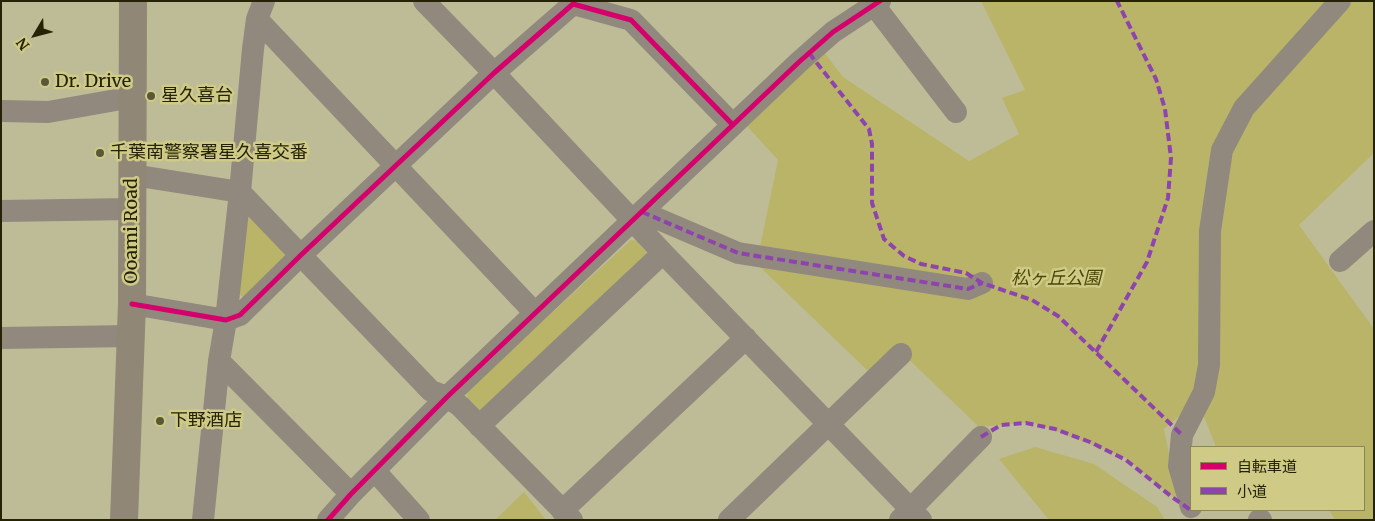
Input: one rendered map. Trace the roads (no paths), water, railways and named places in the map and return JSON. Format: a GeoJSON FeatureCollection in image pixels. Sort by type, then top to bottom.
{"type":"FeatureCollection","features":[{"type":"Feature","properties":{"kind":"main road","name":"Ooami Road"},"geometry":{"type":"LineString","coordinates":[[124,520],[132,304],[133,1]]}},
{"type":"Feature","properties":{"kind":"street"},"geometry":{"type":"LineString","coordinates":[[424,1],[638,216],[663,253],[828,424],[911,516],[981,437]]}},
{"type":"Feature","properties":{"kind":"street"},"geometry":{"type":"LineString","coordinates":[[1190,496],[1179,466],[1182,435],[1204,392],[1209,365],[1210,231],[1222,150],[1244,108],[1340,1]]}},
{"type":"Feature","properties":{"kind":"street"},"geometry":{"type":"LineString","coordinates":[[132,304],[226,320],[240,315],[494,73],[573,3],[631,20],[733,125]]}},
{"type":"Feature","properties":{"kind":"street"},"geometry":{"type":"LineString","coordinates":[[328,520],[447,396],[799,62],[833,32],[877,3],[956,112]]}},
{"type":"Feature","properties":{"kind":"street"},"geometry":{"type":"LineString","coordinates":[[261,10],[396,166],[534,312]]}},
{"type":"Feature","properties":{"kind":"street"},"geometry":{"type":"LineString","coordinates":[[203,520],[219,361],[226,320],[261,10]]}},
{"type":"Feature","properties":{"kind":"street"},"geometry":{"type":"LineString","coordinates":[[1,111],[48,112],[133,97]]}},
{"type":"Feature","properties":{"kind":"street"},"geometry":{"type":"LineString","coordinates":[[132,175],[240,192],[431,391],[447,396],[460,406],[567,515],[746,338]]}},
{"type":"Feature","properties":{"kind":"street"},"geometry":{"type":"LineString","coordinates":[[1,211],[132,209]]}},
{"type":"Feature","properties":{"kind":"street"},"geometry":{"type":"LineString","coordinates":[[638,216],[738,253],[968,290],[982,283]]}},
{"type":"Feature","properties":{"kind":"street"},"geometry":{"type":"LineString","coordinates":[[1340,261],[1374,231]]}},
{"type":"Feature","properties":{"kind":"street"},"geometry":{"type":"LineString","coordinates":[[479,426],[663,253]]}},
{"type":"Feature","properties":{"kind":"street"},"geometry":{"type":"LineString","coordinates":[[1,338],[131,336]]}},
{"type":"Feature","properties":{"kind":"street"},"geometry":{"type":"LineString","coordinates":[[728,520],[901,354]]}},
{"type":"Feature","properties":{"kind":"street"},"geometry":{"type":"LineString","coordinates":[[219,361],[351,494]]}},
{"type":"Feature","properties":{"kind":"street"},"geometry":{"type":"LineString","coordinates":[[375,471],[420,520]]}},
{"type":"Feature","properties":{"kind":"place","name":"Dr. Drive"},"geometry":{"type":"Point","coordinates":[45,82]}},
{"type":"Feature","properties":{"kind":"place","name":"星久喜台"},"geometry":{"type":"Point","coordinates":[151,96]}},
{"type":"Feature","properties":{"kind":"place","name":"千葉南警察署星久喜交番"},"geometry":{"type":"Point","coordinates":[100,153]}},
{"type":"Feature","properties":{"kind":"place","name":"下野酒店"},"geometry":{"type":"Point","coordinates":[160,421]}},
{"type":"Feature","properties":{"kind":"park label","name":"松ヶ丘公園"},"geometry":{"type":"Point","coordinates":[1056,279]}}]}
